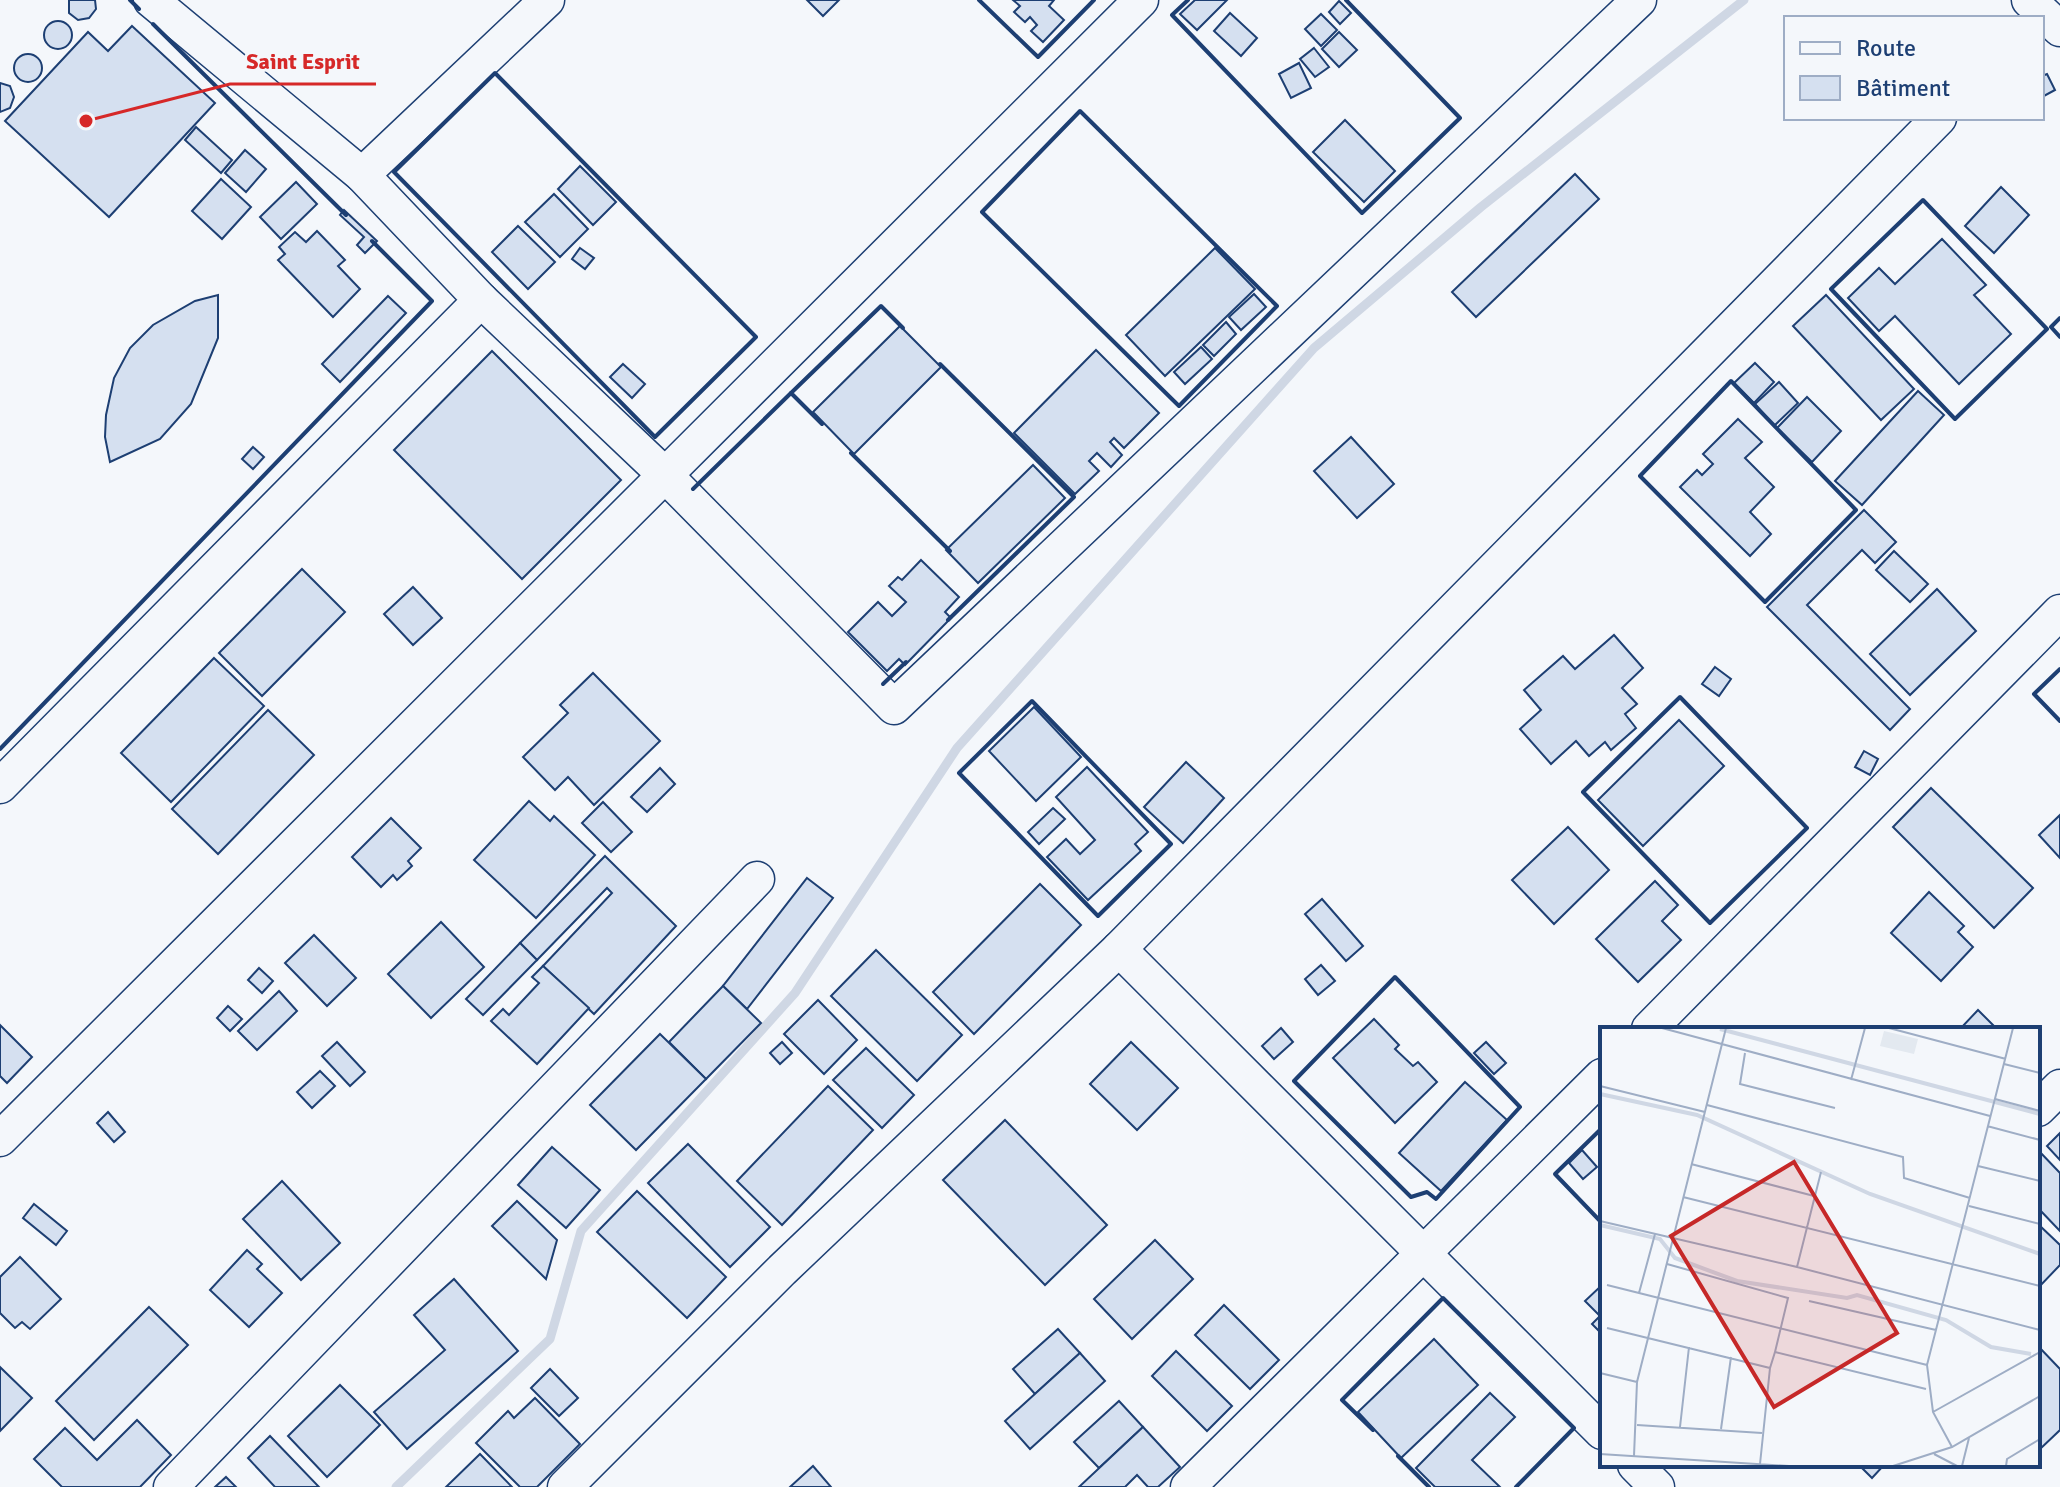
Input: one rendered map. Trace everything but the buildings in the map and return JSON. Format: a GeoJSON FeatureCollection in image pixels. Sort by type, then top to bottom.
{"type":"FeatureCollection","features":[{"type":"Feature","properties":{"kind":"street"},"geometry":{"type":"LineString","coordinates":[[151,0],[362,175],[481,300],[665,475],[889,704],[898,705],[1639,0]]}},
{"type":"Feature","properties":{"kind":"street"},"geometry":{"type":"LineString","coordinates":[[362,175],[547,0]]}},
{"type":"Feature","properties":{"kind":"street"},"geometry":{"type":"LineString","coordinates":[[0,1139],[1141,0]]}},
{"type":"Feature","properties":{"kind":"street"},"geometry":{"type":"LineString","coordinates":[[565,1487],[782,1270],[1119,949],[1937,120]]}},
{"type":"Feature","properties":{"kind":"street"},"geometry":{"type":"LineString","coordinates":[[0,786],[481,300]]}},
{"type":"Feature","properties":{"kind":"street"},"geometry":{"type":"LineString","coordinates":[[1651,1027],[2060,612]]}},
{"type":"Feature","properties":{"kind":"street"},"geometry":{"type":"LineString","coordinates":[[171,1487],[757,879]]}},
{"type":"Feature","properties":{"kind":"street"},"geometry":{"type":"LineString","coordinates":[[1119,949],[1600,1430]]}},
{"type":"Feature","properties":{"kind":"street"},"geometry":{"type":"LineString","coordinates":[[1188,1487],[1600,1078]]}},
{"type":"Feature","properties":{"kind":"street"},"geometry":{"type":"LineString","coordinates":[[2040,1107],[2060,1087]]}},
{"type":"Feature","properties":{"kind":"street"},"geometry":{"type":"LineString","coordinates":[[1637,1467],[1657,1487],[1677,1467]]}},
{"type":"Feature","properties":{"kind":"waterway"},"geometry":{"type":"LineString","coordinates":[[396,1487],[550,1339],[581,1231],[795,993],[957,748],[1314,348],[1481,207],[1744,0]]}},
{"type":"Feature","properties":{"kind":"wall"},"geometry":{"type":"LineString","coordinates":[[130,0],[139,9]]}},
{"type":"Feature","properties":{"kind":"wall"},"geometry":{"type":"LineString","coordinates":[[979,0],[1038,57],[1094,0]]}},
{"type":"Feature","properties":{"kind":"wall"},"geometry":{"type":"LineString","coordinates":[[1188,0],[1172,15],[1362,213],[1460,118],[1346,0]]}},
{"type":"Feature","properties":{"kind":"wall"},"geometry":{"type":"LineString","coordinates":[[153,24],[346,215]]}},
{"type":"Feature","properties":{"kind":"wall"},"geometry":{"type":"LineString","coordinates":[[495,73],[756,337],[655,437],[394,172],[495,73]]}},
{"type":"Feature","properties":{"kind":"wall"},"geometry":{"type":"LineString","coordinates":[[1080,111],[1277,306],[1179,406],[982,212],[1080,111]]}},
{"type":"Feature","properties":{"kind":"wall"},"geometry":{"type":"LineString","coordinates":[[1923,200],[2047,329],[1955,419],[1831,289],[1923,200]]}},
{"type":"Feature","properties":{"kind":"wall"},"geometry":{"type":"LineString","coordinates":[[0,749],[432,301],[372,241]]}},
{"type":"Feature","properties":{"kind":"wall"},"geometry":{"type":"LineString","coordinates":[[822,424],[791,393],[881,306],[903,328]]}},
{"type":"Feature","properties":{"kind":"wall"},"geometry":{"type":"LineString","coordinates":[[2060,318],[2051,327],[2060,337]]}},
{"type":"Feature","properties":{"kind":"wall"},"geometry":{"type":"LineString","coordinates":[[940,364],[1074,497],[948,620]]}},
{"type":"Feature","properties":{"kind":"wall"},"geometry":{"type":"LineString","coordinates":[[1731,381],[1856,510],[1765,602],[1640,476],[1731,381]]}},
{"type":"Feature","properties":{"kind":"wall"},"geometry":{"type":"LineString","coordinates":[[693,489],[791,393]]}},
{"type":"Feature","properties":{"kind":"wall"},"geometry":{"type":"LineString","coordinates":[[851,453],[950,551]]}},
{"type":"Feature","properties":{"kind":"wall"},"geometry":{"type":"LineString","coordinates":[[883,684],[906,662]]}},
{"type":"Feature","properties":{"kind":"wall"},"geometry":{"type":"LineString","coordinates":[[2060,669],[2034,694],[2060,721]]}},
{"type":"Feature","properties":{"kind":"wall"},"geometry":{"type":"LineString","coordinates":[[1680,697],[1807,828],[1710,923],[1583,792],[1680,697]]}},
{"type":"Feature","properties":{"kind":"wall"},"geometry":{"type":"LineString","coordinates":[[1032,701],[1171,844],[1098,916],[959,773],[1032,701]]}},
{"type":"Feature","properties":{"kind":"wall"},"geometry":{"type":"LineString","coordinates":[[1395,977],[1520,1107],[1436,1199],[1427,1192],[1411,1197],[1294,1081],[1395,977]]}},
{"type":"Feature","properties":{"kind":"wall"},"geometry":{"type":"LineString","coordinates":[[1600,1130],[1555,1174],[1600,1221]]}},
{"type":"Feature","properties":{"kind":"wall"},"geometry":{"type":"LineString","coordinates":[[1373,1430],[1342,1400],[1443,1298],[1574,1428],[1516,1487]]}},
{"type":"Feature","properties":{"kind":"wall"},"geometry":{"type":"LineString","coordinates":[[1398,1456],[1429,1487]]}},
{"type":"Feature","properties":{"kind":"place","name":"Saint Esprit"},"geometry":{"type":"Point","coordinates":[86,121]}}]}
